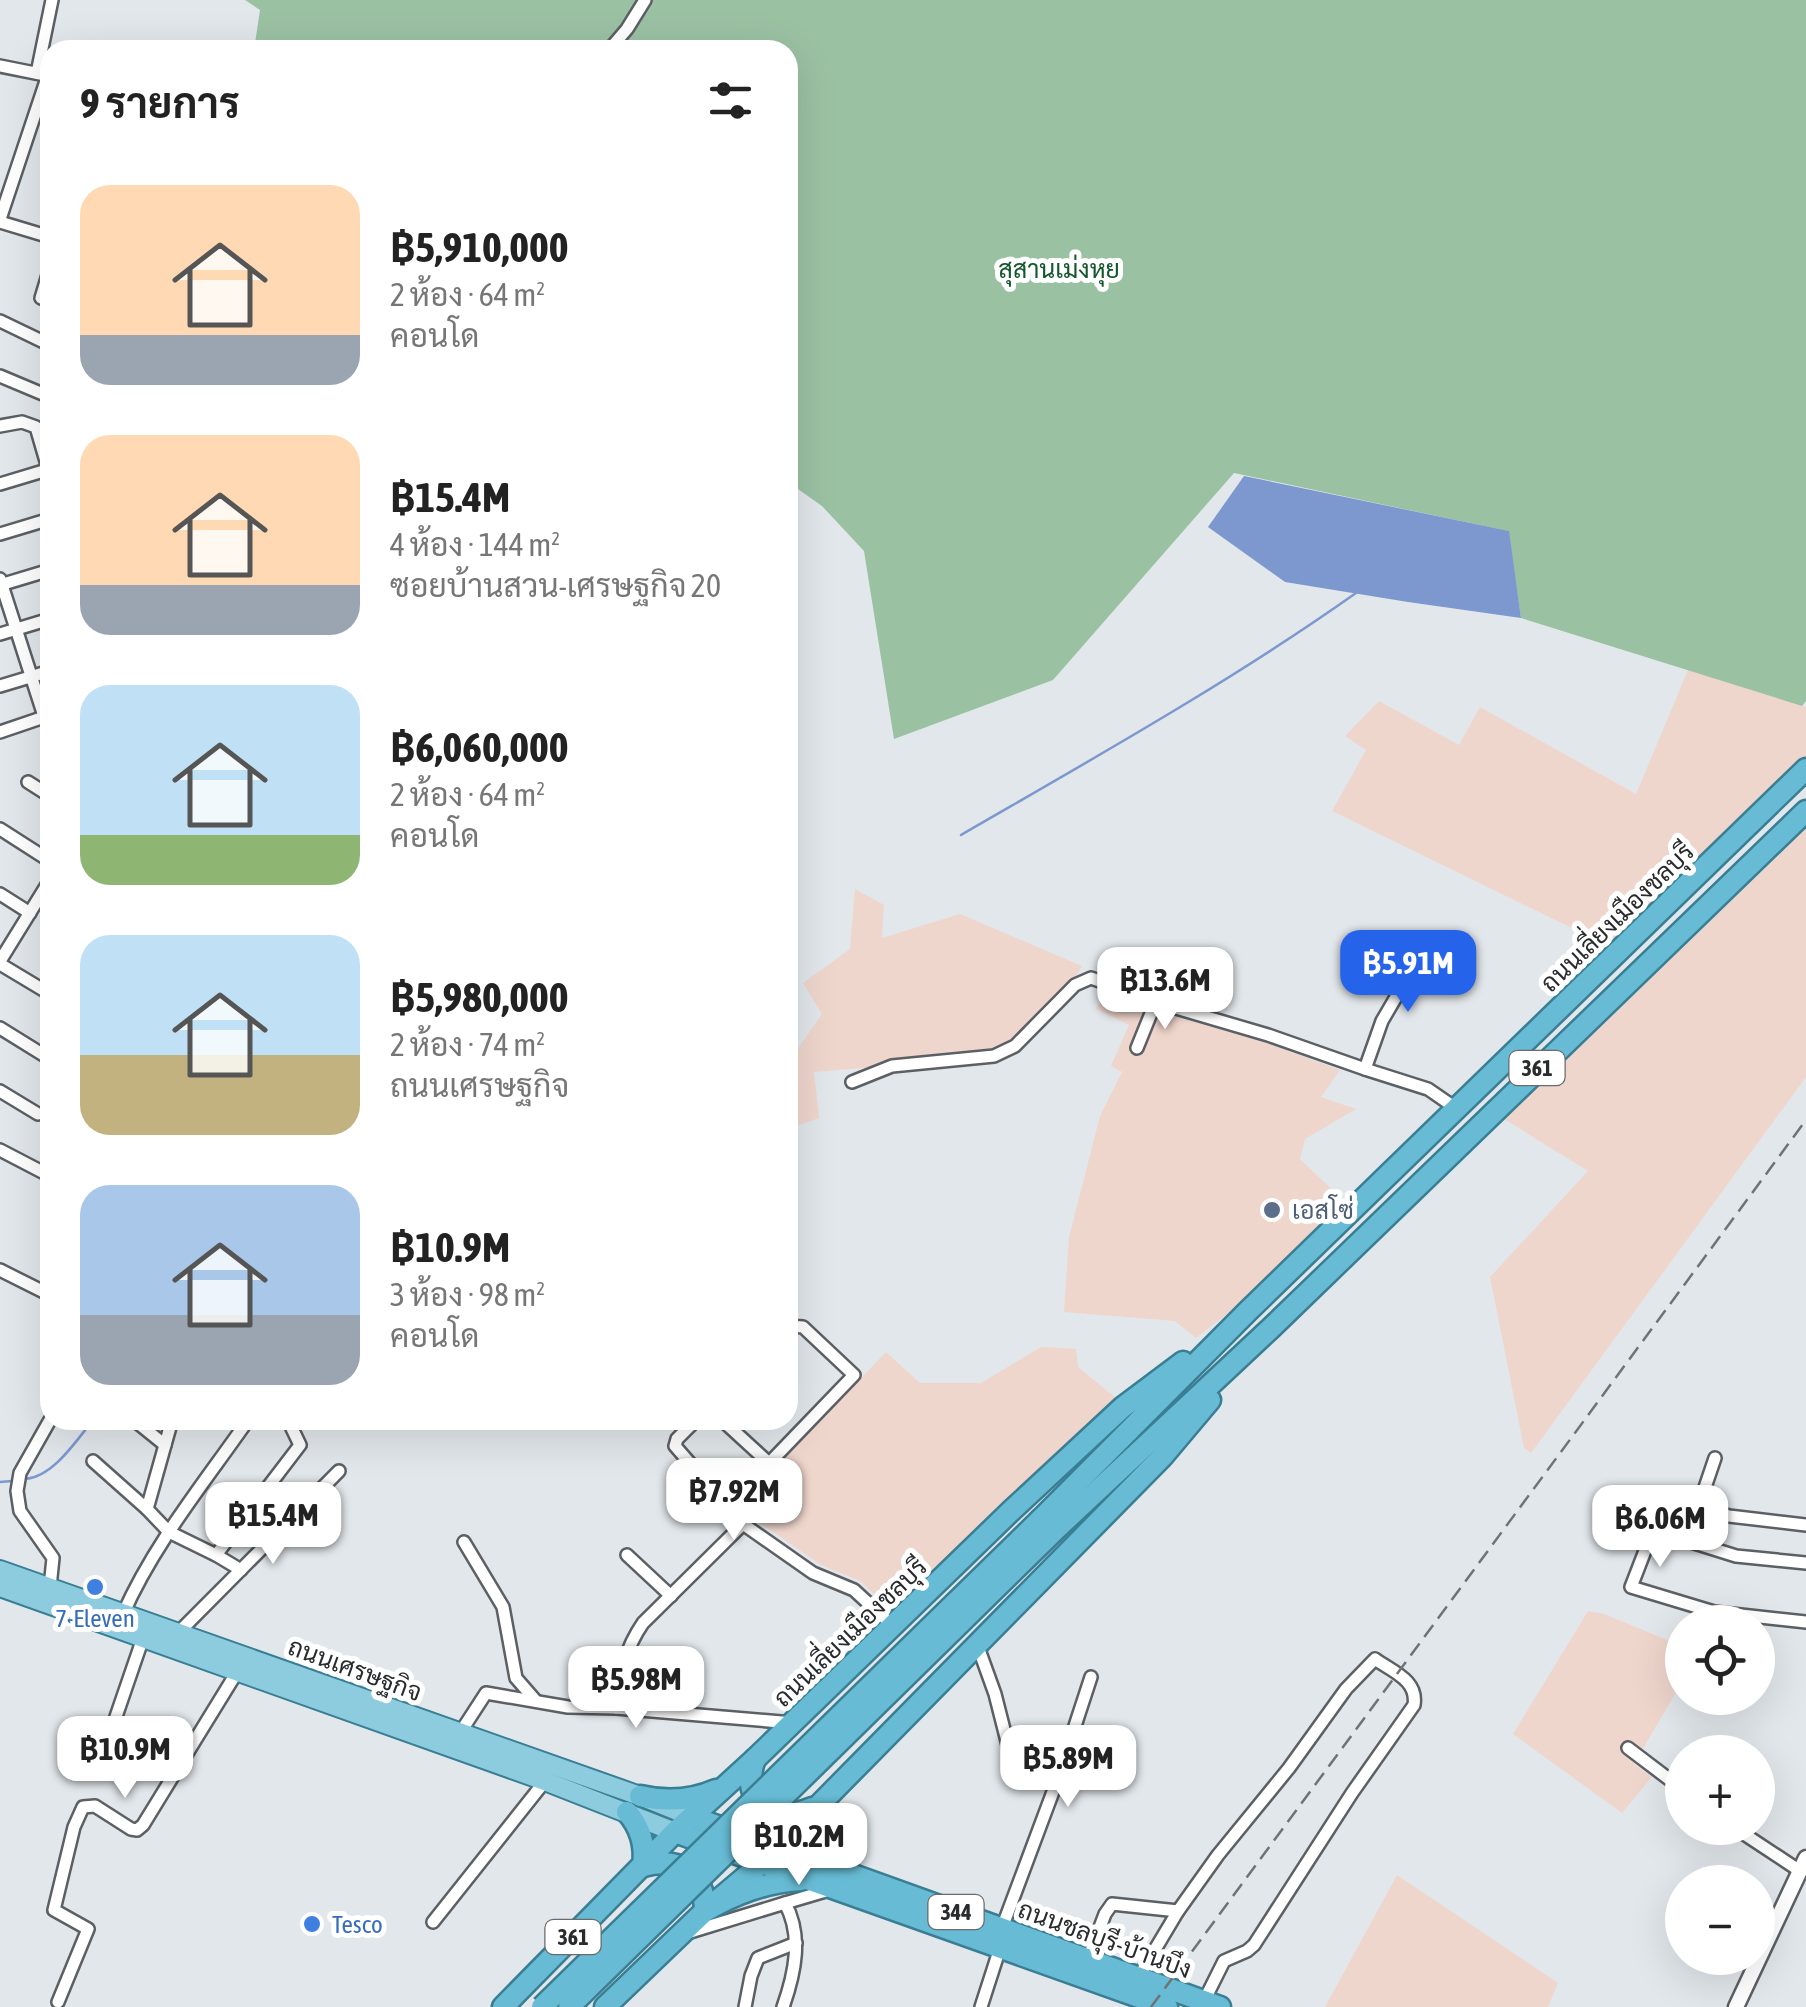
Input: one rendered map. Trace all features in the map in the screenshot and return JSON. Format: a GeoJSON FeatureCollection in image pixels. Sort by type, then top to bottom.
{"type":"FeatureCollection","features":[{"type":"Feature","properties":{"kind":"highway","name":"ถนนเลี่ยงเมืองชลบุรี"},"geometry":{"type":"LineString","coordinates":[[569,2007],[1048,1525],[1248,1312],[1806,769]]}},
{"type":"Feature","properties":{"kind":"highway","name":"ถนนเลี่ยงเมืองชลบุรี"},"geometry":{"type":"LineString","coordinates":[[542,2007],[1048,1525],[1271,1328],[1806,811]]}},
{"type":"Feature","properties":{"kind":"highway","name":"ถนนเลี่ยงเมืองชลบุรี"},"geometry":{"type":"LineString","coordinates":[[503,2007],[675,1832],[1012,1510],[1124,1407],[1248,1312]]}},
{"type":"Feature","properties":{"kind":"highway","name":"ถนนเลี่ยงเมืองชลบุรี"},"geometry":{"type":"LineString","coordinates":[[605,2007],[705,1911],[762,1863],[1162,1457],[1271,1328]]}},
{"type":"Feature","properties":{"kind":"highway"},"geometry":{"type":"LineString","coordinates":[[755,1759],[750,1774],[751,1790],[759,1804],[772,1813],[788,1816],[819,1806],[836,1879]]}},
{"type":"Feature","properties":{"kind":"highway"},"geometry":{"type":"LineString","coordinates":[[731,1781],[694,1798],[633,1804],[644,1846],[643,1866],[670,1863],[683,1867],[701,1886],[705,1911],[753,1888],[808,1880]]}},
{"type":"Feature","properties":{"kind":"highway","name":"ถนนชลบุรี-บ้านบึง"},"geometry":{"type":"LineString","coordinates":[[692,1817],[778,1847],[836,1879],[1001,1938],[1167,2007]]}},
{"type":"Feature","properties":{"kind":"highway","name":"ถนนชลบุรี-บ้านบึง"},"geometry":{"type":"LineString","coordinates":[[675,1832],[808,1880],[836,1879]]}},
{"type":"Feature","properties":{"kind":"highway","name":"ถนนชลบุรี-บ้านบึง"},"geometry":{"type":"LineString","coordinates":[[1001,1938],[1088,1959],[1212,2004]]}},
{"type":"Feature","properties":{"kind":"main road","name":"ถนนเศรษฐกิจ"},"geometry":{"type":"LineString","coordinates":[[0,1570],[178,1633],[545,1782],[692,1817]]}},
{"type":"Feature","properties":{"kind":"main road","name":"ถนนเศรษฐกิจ"},"geometry":{"type":"LineString","coordinates":[[0,1586],[237,1672],[460,1732],[633,1804],[675,1832]]}},
{"type":"Feature","properties":{"kind":"street"},"geometry":{"type":"LineString","coordinates":[[48,40],[52,0]]}},
{"type":"Feature","properties":{"kind":"street"},"geometry":{"type":"LineString","coordinates":[[618,40],[645,0]]}},
{"type":"Feature","properties":{"kind":"street"},"geometry":{"type":"LineString","coordinates":[[0,66],[40,73]]}},
{"type":"Feature","properties":{"kind":"street"},"geometry":{"type":"LineString","coordinates":[[40,90],[0,220],[40,234]]}},
{"type":"Feature","properties":{"kind":"street"},"geometry":{"type":"LineString","coordinates":[[0,321],[40,340]]}},
{"type":"Feature","properties":{"kind":"street"},"geometry":{"type":"LineString","coordinates":[[0,376],[40,394]]}},
{"type":"Feature","properties":{"kind":"street"},"geometry":{"type":"LineString","coordinates":[[0,426],[22,422],[36,427],[40,441]]}},
{"type":"Feature","properties":{"kind":"street"},"geometry":{"type":"LineString","coordinates":[[0,484],[40,473]]}},
{"type":"Feature","properties":{"kind":"street"},"geometry":{"type":"LineString","coordinates":[[0,534],[40,522]]}},
{"type":"Feature","properties":{"kind":"street"},"geometry":{"type":"LineString","coordinates":[[40,573],[1,583],[40,698]]}},
{"type":"Feature","properties":{"kind":"street"},"geometry":{"type":"LineString","coordinates":[[0,634],[40,622]]}},
{"type":"Feature","properties":{"kind":"street"},"geometry":{"type":"LineString","coordinates":[[0,686],[40,673]]}},
{"type":"Feature","properties":{"kind":"street"},"geometry":{"type":"LineString","coordinates":[[0,732],[40,718]]}},
{"type":"Feature","properties":{"kind":"street"},"geometry":{"type":"LineString","coordinates":[[28,782],[40,790]]}},
{"type":"Feature","properties":{"kind":"street"},"geometry":{"type":"LineString","coordinates":[[0,829],[40,855]]}},
{"type":"Feature","properties":{"kind":"street"},"geometry":{"type":"LineString","coordinates":[[0,894],[30,913]]}},
{"type":"Feature","properties":{"kind":"street"},"geometry":{"type":"LineString","coordinates":[[40,896],[0,962],[40,988]]}},
{"type":"Feature","properties":{"kind":"street"},"geometry":{"type":"LineString","coordinates":[[1365,1070],[1382,1020],[1396,997],[1446,960]]}},
{"type":"Feature","properties":{"kind":"street"},"geometry":{"type":"LineString","coordinates":[[852,1082],[892,1066],[994,1056],[1015,1046],[1076,984],[1091,978],[1428,1089],[1457,1109]]}},
{"type":"Feature","properties":{"kind":"street"},"geometry":{"type":"LineString","coordinates":[[1136,1048],[1156,1001]]}},
{"type":"Feature","properties":{"kind":"street"},"geometry":{"type":"LineString","coordinates":[[0,1028],[40,1053]]}},
{"type":"Feature","properties":{"kind":"street"},"geometry":{"type":"LineString","coordinates":[[0,1091],[38,1114]]}},
{"type":"Feature","properties":{"kind":"street"},"geometry":{"type":"LineString","coordinates":[[0,1150],[40,1171]]}},
{"type":"Feature","properties":{"kind":"street"},"geometry":{"type":"LineString","coordinates":[[0,1270],[40,1290]]}},
{"type":"Feature","properties":{"kind":"street"},"geometry":{"type":"LineString","coordinates":[[726,1507],[854,1375],[803,1327],[798,1327]]}},
{"type":"Feature","properties":{"kind":"street"},"geometry":{"type":"LineString","coordinates":[[44,1430],[20,1473],[17,1491],[20,1510],[53,1558],[50,1587]]}},
{"type":"Feature","properties":{"kind":"street"},"geometry":{"type":"LineString","coordinates":[[146,1430],[165,1445]]}},
{"type":"Feature","properties":{"kind":"street"},"geometry":{"type":"LineString","coordinates":[[147,1509],[169,1430]]}},
{"type":"Feature","properties":{"kind":"street"},"geometry":{"type":"LineString","coordinates":[[123,1614],[137,1582],[241,1430]]}},
{"type":"Feature","properties":{"kind":"street"},"geometry":{"type":"LineString","coordinates":[[216,1555],[300,1445],[293,1430]]}},
{"type":"Feature","properties":{"kind":"street"},"geometry":{"type":"LineString","coordinates":[[685,1430],[675,1446],[743,1524],[813,1572],[854,1590],[893,1626]]}},
{"type":"Feature","properties":{"kind":"street"},"geometry":{"type":"LineString","coordinates":[[732,1430],[768,1464]]}},
{"type":"Feature","properties":{"kind":"street"},"geometry":{"type":"LineString","coordinates":[[1698,1508],[1715,1458]]}},
{"type":"Feature","properties":{"kind":"street"},"geometry":{"type":"LineString","coordinates":[[93,1461],[170,1532],[241,1570]]}},
{"type":"Feature","properties":{"kind":"street"},"geometry":{"type":"LineString","coordinates":[[178,1633],[338,1471]]}},
{"type":"Feature","properties":{"kind":"street"},"geometry":{"type":"LineString","coordinates":[[1654,1494],[1729,1516],[1806,1525]]}},
{"type":"Feature","properties":{"kind":"street"},"geometry":{"type":"LineString","coordinates":[[616,1708],[630,1641],[743,1524]]}},
{"type":"Feature","properties":{"kind":"street"},"geometry":{"type":"LineString","coordinates":[[1806,1563],[1736,1556],[1653,1530],[1631,1587],[1714,1612],[1806,1622]]}},
{"type":"Feature","properties":{"kind":"street"},"geometry":{"type":"LineString","coordinates":[[464,1542],[503,1607],[516,1678],[536,1702]]}},
{"type":"Feature","properties":{"kind":"street"},"geometry":{"type":"LineString","coordinates":[[627,1555],[670,1596]]}},
{"type":"Feature","properties":{"kind":"street"},"geometry":{"type":"LineString","coordinates":[[108,1737],[143,1638]]}},
{"type":"Feature","properties":{"kind":"street"},"geometry":{"type":"LineString","coordinates":[[977,1644],[1016,1766],[1025,1774],[1056,1781]]}},
{"type":"Feature","properties":{"kind":"street"},"geometry":{"type":"LineString","coordinates":[[1138,1978],[1218,1854],[1290,1768],[1346,1689],[1375,1660],[1412,1686],[1414,1705],[1254,1944],[1224,1961],[1212,2004]]}},
{"type":"Feature","properties":{"kind":"street"},"geometry":{"type":"LineString","coordinates":[[58,2002],[88,1930],[54,1910],[74,1827],[84,1808],[95,1806],[137,1830],[237,1672]]}},
{"type":"Feature","properties":{"kind":"street"},"geometry":{"type":"LineString","coordinates":[[981,2007],[1091,1678]]}},
{"type":"Feature","properties":{"kind":"street"},"geometry":{"type":"LineString","coordinates":[[460,1732],[486,1693],[568,1707],[793,1723]]}},
{"type":"Feature","properties":{"kind":"street"},"geometry":{"type":"LineString","coordinates":[[136,1746],[174,1772]]}},
{"type":"Feature","properties":{"kind":"street"},"geometry":{"type":"LineString","coordinates":[[1628,1748],[1665,1776]]}},
{"type":"Feature","properties":{"kind":"street"},"geometry":{"type":"LineString","coordinates":[[433,1922],[545,1782]]}},
{"type":"Feature","properties":{"kind":"street"},"geometry":{"type":"LineString","coordinates":[[1736,2007],[1803,1864],[1767,1845]]}},
{"type":"Feature","properties":{"kind":"street"},"geometry":{"type":"LineString","coordinates":[[679,1936],[785,1903],[836,1879]]}},
{"type":"Feature","properties":{"kind":"street"},"geometry":{"type":"LineString","coordinates":[[782,2007],[794,1968],[796,1943],[794,1920],[785,1903]]}},
{"type":"Feature","properties":{"kind":"street"},"geometry":{"type":"LineString","coordinates":[[1088,1959],[1112,1904],[1178,1912]]}},
{"type":"Feature","properties":{"kind":"street"},"geometry":{"type":"LineString","coordinates":[[744,2007],[758,1958],[796,1943]]}},
{"type":"Feature","properties":{"kind":"shaded area"},"geometry":{"type":"Polygon","coordinates":[[[1688,670],[1806,707],[1806,769],[1619,951],[1332,811],[1366,750],[1345,736],[1379,701],[1459,745],[1480,707],[1636,794],[1688,670]]]}},
{"type":"Feature","properties":{"kind":"shaded area"},"geometry":{"type":"Polygon","coordinates":[[[1806,829],[1806,1077],[1531,1453],[1524,1448],[1490,1277],[1588,1171],[1504,1119],[1806,829]]]}},
{"type":"Feature","properties":{"kind":"shaded area"},"geometry":{"type":"Polygon","coordinates":[[[855,889],[884,905],[882,938],[960,914],[1082,966],[1074,980],[1015,1040],[994,1049],[814,1072],[819,1118],[798,1125],[798,1048],[822,1014],[803,983],[850,949],[855,889]]]}},
{"type":"Feature","properties":{"kind":"shaded area"},"geometry":{"type":"Polygon","coordinates":[[[1107,993],[1340,1070],[1321,1097],[1356,1109],[1305,1139],[1300,1159],[1346,1203],[1245,1300],[1196,1338],[1175,1321],[1064,1312],[1069,1237],[1100,1116],[1122,1072],[1111,1066],[1129,1025],[1096,1009],[1107,993]]]}},
{"type":"Feature","properties":{"kind":"shaded area"},"geometry":{"type":"Polygon","coordinates":[[[1041,1347],[1076,1349],[1078,1367],[1122,1403],[896,1615],[860,1581],[821,1565],[756,1520],[741,1503],[886,1352],[920,1383],[981,1383],[1041,1347]]]}},
{"type":"Feature","properties":{"kind":"shaded area"},"geometry":{"type":"Polygon","coordinates":[[[1588,1611],[1665,1639],[1665,1711],[1634,1764],[1652,1777],[1622,1813],[1513,1734],[1588,1611]]]}},
{"type":"Feature","properties":{"kind":"shaded area"},"geometry":{"type":"Polygon","coordinates":[[[1397,1875],[1558,1983],[1548,2007],[1325,2007],[1397,1875]]]}},
{"type":"Feature","properties":{"kind":"green space","name":"สุสานเม่งหุย"},"geometry":{"type":"Polygon","coordinates":[[[245,0],[1806,0],[1806,701],[1802,706],[1521,618],[1508,531],[1234,473],[1053,680],[894,739],[864,551],[822,506],[798,489],[798,40],[256,40],[260,10],[245,0]]]}},
{"type":"Feature","properties":{"kind":"water"},"geometry":{"type":"Polygon","coordinates":[[[1244,476],[1509,531],[1521,618],[1285,582],[1208,527],[1244,476]]]}},
{"type":"Feature","properties":{"kind":"waterway"},"geometry":{"type":"LineString","coordinates":[[961,835],[1211,688],[1356,593]]}},
{"type":"Feature","properties":{"kind":"waterway"},"geometry":{"type":"LineString","coordinates":[[25,1479],[54,1465],[85,1430]]}},
{"type":"Feature","properties":{"kind":"waterway"},"geometry":{"type":"LineString","coordinates":[[0,1482],[12,1481]]}},
{"type":"Feature","properties":{"kind":"railway"},"geometry":{"type":"LineString","coordinates":[[1151,2007],[1806,1120]]}},
{"type":"Feature","properties":{"kind":"place","name":"เอสโซ่"},"geometry":{"type":"Point","coordinates":[1272,1210]}},
{"type":"Feature","properties":{"kind":"place","name":"7-Eleven"},"geometry":{"type":"Point","coordinates":[95,1587]}},
{"type":"Feature","properties":{"kind":"place","name":"Tesco"},"geometry":{"type":"Point","coordinates":[312,1924]}}]}
